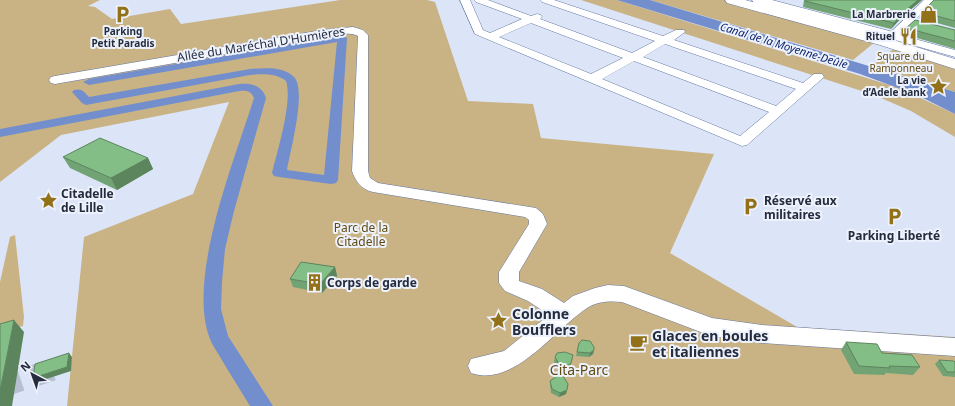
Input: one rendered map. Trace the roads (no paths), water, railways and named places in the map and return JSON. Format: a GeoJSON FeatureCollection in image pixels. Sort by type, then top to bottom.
{"type":"FeatureCollection","features":[{"type":"Feature","properties":{"kind":"main road"},"geometry":{"type":"LineString","coordinates":[[731,0],[888,38]]}},
{"type":"Feature","properties":{"kind":"main road"},"geometry":{"type":"LineString","coordinates":[[746,0],[888,38],[955,64]]}},
{"type":"Feature","properties":{"kind":"main road"},"geometry":{"type":"LineString","coordinates":[[758,0],[955,59]]}},
{"type":"Feature","properties":{"kind":"street"},"geometry":{"type":"LineString","coordinates":[[464,0],[479,32],[742,142],[818,77]]}},
{"type":"Feature","properties":{"kind":"street"},"geometry":{"type":"LineString","coordinates":[[479,0],[778,111]]}},
{"type":"Feature","properties":{"kind":"street"},"geometry":{"type":"LineString","coordinates":[[545,0],[806,88]]}},
{"type":"Feature","properties":{"kind":"street"},"geometry":{"type":"LineString","coordinates":[[489,36],[579,0]]}},
{"type":"Feature","properties":{"kind":"street"},"geometry":{"type":"LineString","coordinates":[[888,38],[930,0]]}},
{"type":"Feature","properties":{"kind":"street"},"geometry":{"type":"LineString","coordinates":[[908,20],[922,24]]}},
{"type":"Feature","properties":{"kind":"street","name":"Allée du Maréchal D'Humières"},"geometry":{"type":"LineString","coordinates":[[55,80],[307,36],[346,30],[359,30],[363,35],[360,171],[363,180],[373,187],[530,212],[537,218],[538,224],[509,272],[509,283],[512,286],[535,295],[565,315]]}},
{"type":"Feature","properties":{"kind":"street"},"geometry":{"type":"LineString","coordinates":[[592,79],[680,32]]}},
{"type":"Feature","properties":{"kind":"street"},"geometry":{"type":"LineString","coordinates":[[888,38],[955,54]]}},
{"type":"Feature","properties":{"kind":"street"},"geometry":{"type":"LineString","coordinates":[[479,366],[500,363],[512,358],[580,302],[608,293],[624,294],[711,327],[762,334],[955,347]]}},
{"type":"Feature","properties":{"kind":"water","name":"Canal de la Moyenne-Deûle"},"geometry":{"type":"Polygon","coordinates":[[[617,0],[650,0],[955,92],[955,114],[917,95],[860,74],[617,0]]]}},
{"type":"Feature","properties":{"kind":"waterway"},"geometry":{"type":"LineString","coordinates":[[78,92],[86,101],[250,72],[260,71],[282,74],[291,80],[293,86],[293,96],[290,124],[279,173],[331,180],[342,38],[89,82]]}},
{"type":"Feature","properties":{"kind":"waterway"},"geometry":{"type":"LineString","coordinates":[[0,133],[234,88],[243,87],[256,90],[260,98],[226,211],[217,249],[213,282],[212,309],[219,338],[262,406]]}},
{"type":"Feature","properties":{"kind":"tunnel"},"geometry":{"type":"LineString","coordinates":[[0,387],[55,369]]}},
{"type":"Feature","properties":{"kind":"place","name":"Parking Petit Paradis"},"geometry":{"type":"Point","coordinates":[123,14]}},
{"type":"Feature","properties":{"kind":"place","name":"La Marbrerie"},"geometry":{"type":"Point","coordinates":[929,14]}},
{"type":"Feature","properties":{"kind":"place","name":"Rituel"},"geometry":{"type":"Point","coordinates":[908,36]}},
{"type":"Feature","properties":{"kind":"place","name":"La vie d’Adele bank"},"geometry":{"type":"Point","coordinates":[939,86]}},
{"type":"Feature","properties":{"kind":"place","name":"Citadelle de Lille"},"geometry":{"type":"Point","coordinates":[48,200]}},
{"type":"Feature","properties":{"kind":"place","name":"Réservé aux militaires"},"geometry":{"type":"Point","coordinates":[751,207]}},
{"type":"Feature","properties":{"kind":"place","name":"Parking Liberté"},"geometry":{"type":"Point","coordinates":[894,216]}},
{"type":"Feature","properties":{"kind":"place","name":"Corps de garde"},"geometry":{"type":"Point","coordinates":[314,282]}},
{"type":"Feature","properties":{"kind":"place","name":"Colonne Boufflers"},"geometry":{"type":"Point","coordinates":[499,321]}},
{"type":"Feature","properties":{"kind":"place","name":"Glaces en boules et italiennes"},"geometry":{"type":"Point","coordinates":[639,343]}},
{"type":"Feature","properties":{"kind":"park label","name":"Square du Ramponneau"},"geometry":{"type":"Point","coordinates":[901,62]}},
{"type":"Feature","properties":{"kind":"park label","name":"Parc de la Citadelle"},"geometry":{"type":"Point","coordinates":[361,234]}},
{"type":"Feature","properties":{"kind":"park label","name":"Cita-Parc"},"geometry":{"type":"Point","coordinates":[579,369]}}]}
